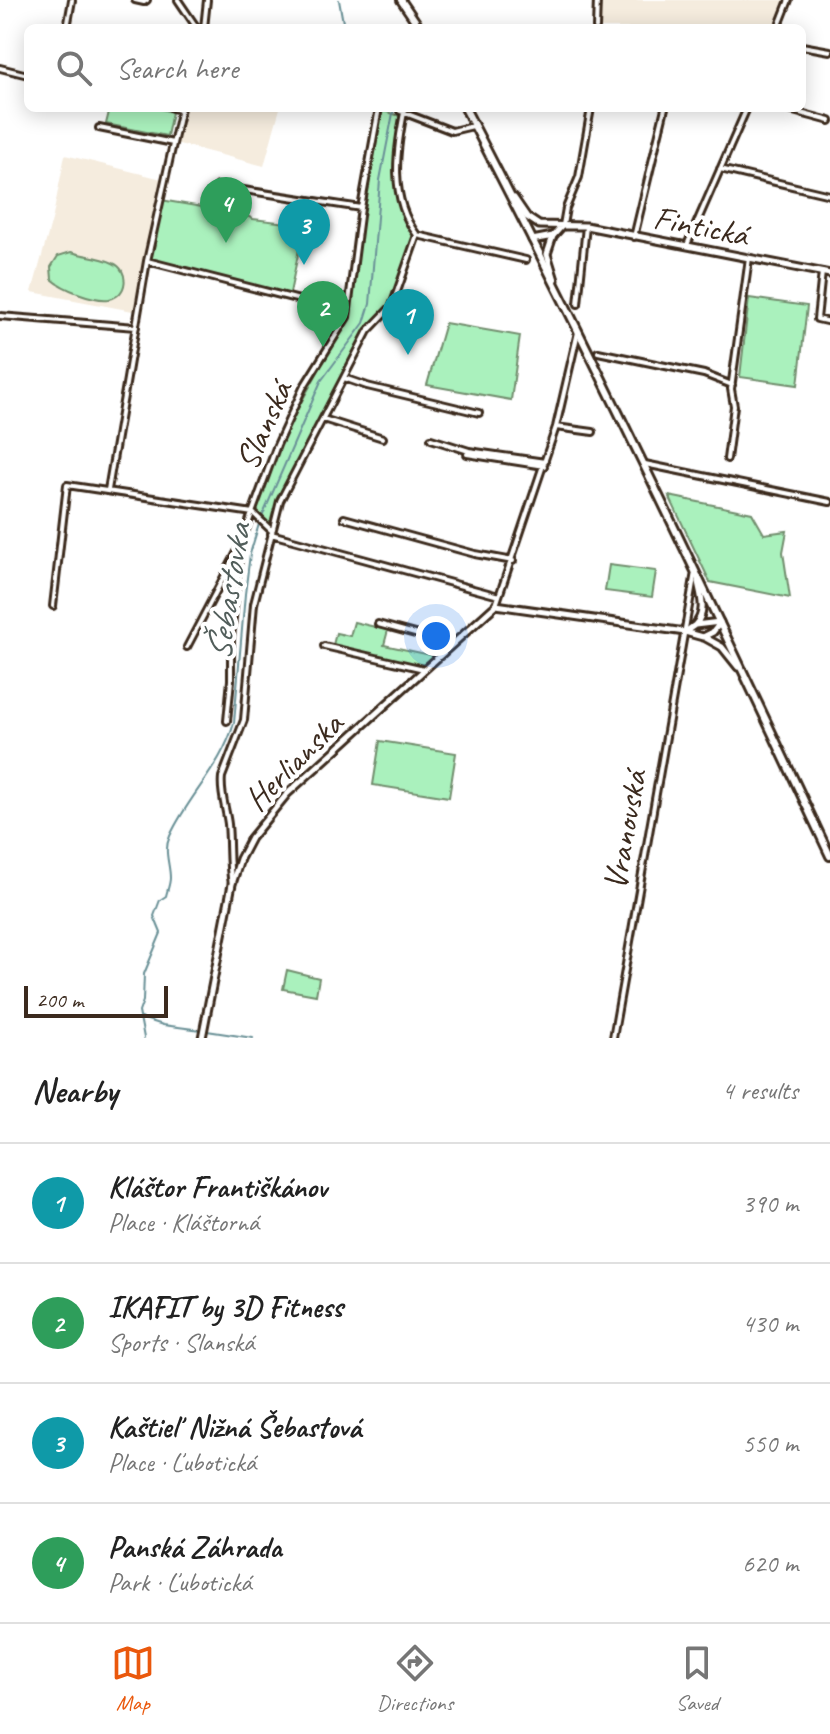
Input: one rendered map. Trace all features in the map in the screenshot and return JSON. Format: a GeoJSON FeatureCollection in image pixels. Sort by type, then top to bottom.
{"type":"FeatureCollection","features":[{"type":"Feature","properties":{"kind":"main road"},"geometry":{"type":"LineString","coordinates":[[401,0],[417,24]]}},
{"type":"Feature","properties":{"kind":"main road"},"geometry":{"type":"LineString","coordinates":[[467,112],[645,464],[830,856]]}},
{"type":"Feature","properties":{"kind":"street"},"geometry":{"type":"LineString","coordinates":[[68,24],[72,0]]}},
{"type":"Feature","properties":{"kind":"street"},"geometry":{"type":"LineString","coordinates":[[135,0],[147,0]]}},
{"type":"Feature","properties":{"kind":"street"},"geometry":{"type":"LineString","coordinates":[[178,0],[194,24]]}},
{"type":"Feature","properties":{"kind":"street"},"geometry":{"type":"LineString","coordinates":[[204,24],[207,0]]}},
{"type":"Feature","properties":{"kind":"street"},"geometry":{"type":"LineString","coordinates":[[596,24],[597,0]]}},
{"type":"Feature","properties":{"kind":"street"},"geometry":{"type":"LineString","coordinates":[[780,24],[789,0]]}},
{"type":"Feature","properties":{"kind":"street"},"geometry":{"type":"LineString","coordinates":[[806,47],[830,51]]}},
{"type":"Feature","properties":{"kind":"street"},"geometry":{"type":"LineString","coordinates":[[0,68],[24,74]]}},
{"type":"Feature","properties":{"kind":"street"},"geometry":{"type":"LineString","coordinates":[[108,490],[147,261],[179,112]]}},
{"type":"Feature","properties":{"kind":"street","name":"Slanská"},"geometry":{"type":"LineString","coordinates":[[227,721],[240,546],[254,516],[277,445],[303,388],[347,317],[361,208],[378,112]]}},
{"type":"Feature","properties":{"kind":"street"},"geometry":{"type":"LineString","coordinates":[[403,112],[396,169],[398,190],[403,211],[417,235],[526,260]]}},
{"type":"Feature","properties":{"kind":"street"},"geometry":{"type":"LineString","coordinates":[[405,112],[452,131],[474,125]]}},
{"type":"Feature","properties":{"kind":"street"},"geometry":{"type":"LineString","coordinates":[[558,289],[547,254],[553,236],[563,225],[566,208],[579,177],[590,112]]}},
{"type":"Feature","properties":{"kind":"street"},"geometry":{"type":"LineString","coordinates":[[634,237],[664,112]]}},
{"type":"Feature","properties":{"kind":"street"},"geometry":{"type":"LineString","coordinates":[[687,246],[745,112]]}},
{"type":"Feature","properties":{"kind":"street"},"geometry":{"type":"LineString","coordinates":[[797,112],[830,121]]}},
{"type":"Feature","properties":{"kind":"street"},"geometry":{"type":"LineString","coordinates":[[99,128],[173,143]]}},
{"type":"Feature","properties":{"kind":"street"},"geometry":{"type":"LineString","coordinates":[[720,169],[830,195]]}},
{"type":"Feature","properties":{"kind":"street"},"geometry":{"type":"LineString","coordinates":[[218,186],[361,208]]}},
{"type":"Feature","properties":{"kind":"street"},"geometry":{"type":"LineString","coordinates":[[508,190],[533,222],[548,226]]}},
{"type":"Feature","properties":{"kind":"street"},"geometry":{"type":"LineString","coordinates":[[532,240],[548,226]]}},
{"type":"Feature","properties":{"kind":"street","name":"Fintická"},"geometry":{"type":"LineString","coordinates":[[548,226],[586,226],[830,274]]}},
{"type":"Feature","properties":{"kind":"street"},"geometry":{"type":"LineString","coordinates":[[578,304],[586,226]]}},
{"type":"Feature","properties":{"kind":"street","name":"Slanská"},"geometry":{"type":"LineString","coordinates":[[232,884],[222,777],[244,720],[254,604],[270,531],[280,501],[368,331],[392,306],[417,235]]}},
{"type":"Feature","properties":{"kind":"street"},"geometry":{"type":"LineString","coordinates":[[532,240],[553,236]]}},
{"type":"Feature","properties":{"kind":"street"},"geometry":{"type":"LineString","coordinates":[[727,459],[734,406],[732,385],[749,258]]}},
{"type":"Feature","properties":{"kind":"street"},"geometry":{"type":"LineString","coordinates":[[147,261],[331,308],[347,317]]}},
{"type":"Feature","properties":{"kind":"street"},"geometry":{"type":"LineString","coordinates":[[822,272],[817,319],[830,322]]}},
{"type":"Feature","properties":{"kind":"street"},"geometry":{"type":"LineString","coordinates":[[0,316],[136,327]]}},
{"type":"Feature","properties":{"kind":"street"},"geometry":{"type":"LineString","coordinates":[[579,329],[556,427],[496,605],[703,637],[725,650],[746,677]]}},
{"type":"Feature","properties":{"kind":"street"},"geometry":{"type":"LineString","coordinates":[[598,352],[704,374],[732,385]]}},
{"type":"Feature","properties":{"kind":"street"},"geometry":{"type":"LineString","coordinates":[[344,378],[479,413]]}},
{"type":"Feature","properties":{"kind":"street"},"geometry":{"type":"LineString","coordinates":[[465,417],[466,410]]}},
{"type":"Feature","properties":{"kind":"street","name":"Slanská"},"geometry":{"type":"LineString","coordinates":[[323,419],[383,438]]}},
{"type":"Feature","properties":{"kind":"street"},"geometry":{"type":"LineString","coordinates":[[556,427],[593,432]]}},
{"type":"Feature","properties":{"kind":"street"},"geometry":{"type":"LineString","coordinates":[[431,439],[469,451],[544,464]]}},
{"type":"Feature","properties":{"kind":"street"},"geometry":{"type":"LineString","coordinates":[[467,454],[544,464]]}},
{"type":"Feature","properties":{"kind":"street"},"geometry":{"type":"LineString","coordinates":[[645,464],[830,502]]}},
{"type":"Feature","properties":{"kind":"street"},"geometry":{"type":"LineString","coordinates":[[53,606],[67,485],[254,516],[270,531],[499,596]]}},
{"type":"Feature","properties":{"kind":"street"},"geometry":{"type":"LineString","coordinates":[[344,518],[475,554],[513,561]]}},
{"type":"Feature","properties":{"kind":"street"},"geometry":{"type":"LineString","coordinates":[[187,647],[240,546]]}},
{"type":"Feature","properties":{"kind":"street"},"geometry":{"type":"LineString","coordinates":[[685,632],[701,618],[703,603],[695,569]]}},
{"type":"Feature","properties":{"kind":"street","name":"Vranovská"},"geometry":{"type":"LineString","coordinates":[[613,1038],[695,569]]}},
{"type":"Feature","properties":{"kind":"street"},"geometry":{"type":"LineString","coordinates":[[226,572],[238,574]]}},
{"type":"Feature","properties":{"kind":"street","name":"Herlianska"},"geometry":{"type":"LineString","coordinates":[[203,1033],[232,884],[240,861],[261,825],[287,794],[496,605]]}},
{"type":"Feature","properties":{"kind":"street"},"geometry":{"type":"LineString","coordinates":[[695,625],[721,622]]}},
{"type":"Feature","properties":{"kind":"street"},"geometry":{"type":"LineString","coordinates":[[703,637],[713,632],[721,622]]}},
{"type":"Feature","properties":{"kind":"street"},"geometry":{"type":"LineString","coordinates":[[378,624],[452,644]]}},
{"type":"Feature","properties":{"kind":"street"},"geometry":{"type":"LineString","coordinates":[[324,646],[424,669]]}},
{"type":"Feature","properties":{"kind":"street"},"geometry":{"type":"LineString","coordinates":[[228,859],[240,861]]}},
{"type":"Feature","properties":{"kind":"shaded area"},"geometry":{"type":"Polygon","coordinates":[[[597,0],[790,0],[781,24],[596,24],[597,0]]]}},
{"type":"Feature","properties":{"kind":"shaded area"},"geometry":{"type":"Polygon","coordinates":[[[182,112],[279,112],[264,166],[175,143],[182,112]]]}},
{"type":"Feature","properties":{"kind":"shaded area"},"geometry":{"type":"Polygon","coordinates":[[[65,155],[166,180],[138,312],[32,292],[53,216],[65,155]]]}},
{"type":"Feature","properties":{"kind":"green space"},"geometry":{"type":"Polygon","coordinates":[[[109,112],[172,112],[167,136],[106,124],[109,112]]]}},
{"type":"Feature","properties":{"kind":"green space"},"geometry":{"type":"Polygon","coordinates":[[[381,112],[403,117],[398,188],[403,208],[418,236],[393,298],[368,332],[291,479],[272,530],[253,515],[287,428],[347,319],[361,210],[381,112]]]}},
{"type":"Feature","properties":{"kind":"green space"},"geometry":{"type":"Polygon","coordinates":[[[161,200],[243,214],[253,219],[304,225],[289,298],[147,261],[161,200]]]}},
{"type":"Feature","properties":{"kind":"green space"},"geometry":{"type":"Polygon","coordinates":[[[71,252],[103,259],[118,266],[124,277],[120,293],[109,299],[95,298],[52,279],[51,267],[58,256],[71,252]]]}},
{"type":"Feature","properties":{"kind":"green space"},"geometry":{"type":"Polygon","coordinates":[[[749,298],[807,306],[798,385],[740,377],[749,298]]]}},
{"type":"Feature","properties":{"kind":"green space"},"geometry":{"type":"Polygon","coordinates":[[[445,323],[520,336],[511,400],[427,385],[445,323]]]}},
{"type":"Feature","properties":{"kind":"green space"},"geometry":{"type":"Polygon","coordinates":[[[669,496],[752,513],[764,534],[787,531],[783,552],[790,598],[710,582],[669,496]]]}},
{"type":"Feature","properties":{"kind":"green space"},"geometry":{"type":"Polygon","coordinates":[[[609,565],[656,571],[652,597],[605,591],[609,565]]]}},
{"type":"Feature","properties":{"kind":"green space"},"geometry":{"type":"Polygon","coordinates":[[[354,622],[388,630],[384,645],[440,657],[429,668],[333,645],[336,633],[350,636],[354,622]]]}},
{"type":"Feature","properties":{"kind":"green space"},"geometry":{"type":"Polygon","coordinates":[[[380,741],[456,753],[449,797],[373,785],[380,741]]]}},
{"type":"Feature","properties":{"kind":"green space"},"geometry":{"type":"Polygon","coordinates":[[[287,970],[319,978],[316,995],[283,989],[287,970]]]}},
{"type":"Feature","properties":{"kind":"waterway","name":"Šebastovka"},"geometry":{"type":"LineString","coordinates":[[339,0],[343,24]]}},
{"type":"Feature","properties":{"kind":"waterway","name":"Šebastovka"},"geometry":{"type":"LineString","coordinates":[[144,1038],[139,1012],[143,1001],[144,974],[161,933],[154,916],[170,883],[168,841],[177,821],[229,739],[234,723],[250,554],[259,524],[321,381],[364,323],[370,304],[380,180],[393,112]]}},
{"type":"Feature","properties":{"kind":"waterway"},"geometry":{"type":"LineString","coordinates":[[141,1018],[163,1025],[201,1030]]}},
{"type":"Feature","properties":{"kind":"waterway"},"geometry":{"type":"LineString","coordinates":[[207,1031],[253,1038]]}},
{"type":"Feature","properties":{"kind":"place","name":"Panská Záhrada"},"geometry":{"type":"Point","coordinates":[226,243]}},
{"type":"Feature","properties":{"kind":"place","name":"Kaštieľ Nižná Šebastová"},"geometry":{"type":"Point","coordinates":[304,265]}},
{"type":"Feature","properties":{"kind":"place","name":"IKAFIT by 3D Fitness"},"geometry":{"type":"Point","coordinates":[323,347]}},
{"type":"Feature","properties":{"kind":"place","name":"Kláštor Františkánov"},"geometry":{"type":"Point","coordinates":[408,355]}}]}
